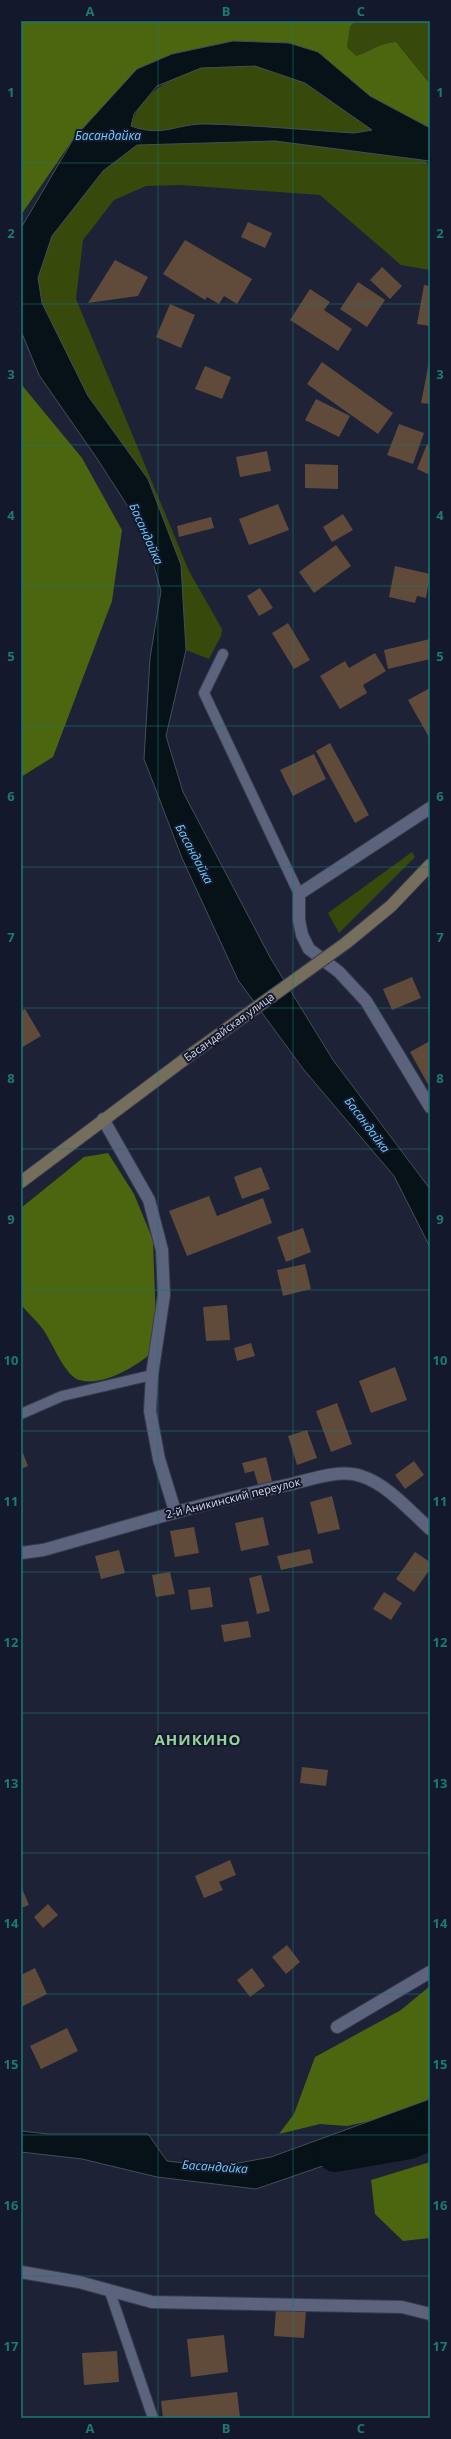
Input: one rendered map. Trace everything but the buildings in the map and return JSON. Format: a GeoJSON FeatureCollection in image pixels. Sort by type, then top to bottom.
{"type":"FeatureCollection","features":[{"type":"Feature","properties":{"kind":"street"},"geometry":{"type":"LineString","coordinates":[[430,808],[299,894],[300,927],[309,949],[339,972],[366,1001],[430,1107]]}},
{"type":"Feature","properties":{"kind":"street","name":"Басандайская улица"},"geometry":{"type":"LineString","coordinates":[[21,1182],[103,1119],[346,943],[392,906],[430,865]]}},
{"type":"Feature","properties":{"kind":"street"},"geometry":{"type":"LineString","coordinates":[[103,1119],[149,1200],[162,1250],[164,1295],[152,1375],[150,1411],[159,1459],[175,1511]]}},
{"type":"Feature","properties":{"kind":"street","name":"2-й Аникинский переулок"},"geometry":{"type":"LineString","coordinates":[[21,1553],[43,1550],[175,1511],[336,1474],[360,1476],[382,1488],[430,1529]]}},
{"type":"Feature","properties":{"kind":"street"},"geometry":{"type":"LineString","coordinates":[[338,2027],[430,1972]]}},
{"type":"Feature","properties":{"kind":"street"},"geometry":{"type":"LineString","coordinates":[[21,2272],[79,2282],[110,2292],[152,2302],[402,2307],[430,2314]]}},
{"type":"Feature","properties":{"kind":"lane"},"geometry":{"type":"LineString","coordinates":[[223,654],[204,693],[299,894]]}},
{"type":"Feature","properties":{"kind":"lane"},"geometry":{"type":"LineString","coordinates":[[21,1414],[62,1396],[152,1375]]}},
{"type":"Feature","properties":{"kind":"lane"},"geometry":{"type":"LineString","coordinates":[[110,2292],[153,2418]]}},
{"type":"Feature","properties":{"kind":"green space"},"geometry":{"type":"Polygon","coordinates":[[[21,21],[355,21],[350,27],[347,47],[356,56],[385,44],[396,42],[430,84],[430,128],[370,96],[318,52],[289,43],[233,41],[172,54],[137,69],[74,138],[21,215],[21,21]]]}},
{"type":"Feature","properties":{"kind":"green space"},"geometry":{"type":"Polygon","coordinates":[[[355,21],[430,21],[430,84],[396,42],[385,44],[356,57],[347,47],[350,27],[355,21]]]}},
{"type":"Feature","properties":{"kind":"green space"},"geometry":{"type":"Polygon","coordinates":[[[255,66],[305,83],[373,130],[354,133],[203,124],[169,131],[145,130],[131,126],[141,105],[149,96],[158,88],[178,76],[207,67],[255,66]]]}},
{"type":"Feature","properties":{"kind":"green space"},"geometry":{"type":"Polygon","coordinates":[[[275,141],[425,160],[430,168],[430,270],[401,265],[320,195],[180,185],[146,186],[114,200],[83,240],[76,299],[189,571],[222,629],[221,636],[209,659],[186,650],[181,565],[148,479],[88,396],[42,303],[38,278],[52,236],[103,171],[137,145],[275,141]]]}},
{"type":"Feature","properties":{"kind":"green space"},"geometry":{"type":"Polygon","coordinates":[[[21,384],[82,458],[122,530],[112,601],[53,757],[21,777],[21,384]]]}},
{"type":"Feature","properties":{"kind":"green space"},"geometry":{"type":"Polygon","coordinates":[[[412,852],[415,857],[339,933],[328,913],[412,852]]]}},
{"type":"Feature","properties":{"kind":"green space"},"geometry":{"type":"Polygon","coordinates":[[[108,1153],[134,1194],[153,1240],[156,1323],[154,1351],[129,1369],[119,1374],[98,1381],[88,1381],[79,1380],[68,1372],[42,1328],[22,1306],[21,1208],[84,1157],[108,1153]]]}},
{"type":"Feature","properties":{"kind":"green space"},"geometry":{"type":"Polygon","coordinates":[[[430,1986],[430,2105],[412,2112],[347,2126],[320,2124],[279,2134],[294,2114],[315,2057],[401,2010],[430,1986]]]}},
{"type":"Feature","properties":{"kind":"green space"},"geometry":{"type":"Polygon","coordinates":[[[430,2162],[430,2238],[403,2241],[375,2214],[371,2180],[430,2162]]]}},
{"type":"Feature","properties":{"kind":"water","name":"Басандайка"},"geometry":{"type":"Polygon","coordinates":[[[233,41],[289,43],[318,52],[370,96],[430,128],[430,161],[275,141],[137,145],[103,171],[52,236],[38,278],[42,303],[88,396],[148,479],[181,565],[186,650],[166,736],[183,792],[271,959],[333,1060],[430,1189],[430,1247],[394,1176],[304,1070],[238,980],[182,858],[144,759],[150,658],[161,591],[145,533],[96,457],[39,375],[21,331],[21,228],[74,138],[137,69],[172,54],[233,41]],[[255,66],[201,68],[157,86],[134,114],[131,126],[152,131],[196,124],[261,126],[354,133],[372,130],[305,83],[255,66]]]}},
{"type":"Feature","properties":{"kind":"water","name":"Басандайка"},"geometry":{"type":"Polygon","coordinates":[[[430,2099],[430,2129],[256,2189],[157,2177],[82,2159],[21,2152],[21,2131],[48,2134],[148,2134],[167,2161],[217,2167],[271,2157],[430,2099]]]}},
{"type":"Feature","properties":{"kind":"waterway","name":"Басандайка"},"geometry":{"type":"LineString","coordinates":[[335,2155],[410,2142],[430,2133]]}},
{"type":"Feature","properties":{"kind":"district","name":"АНИКИНО"},"geometry":{"type":"Point","coordinates":[198,1740]}}]}
